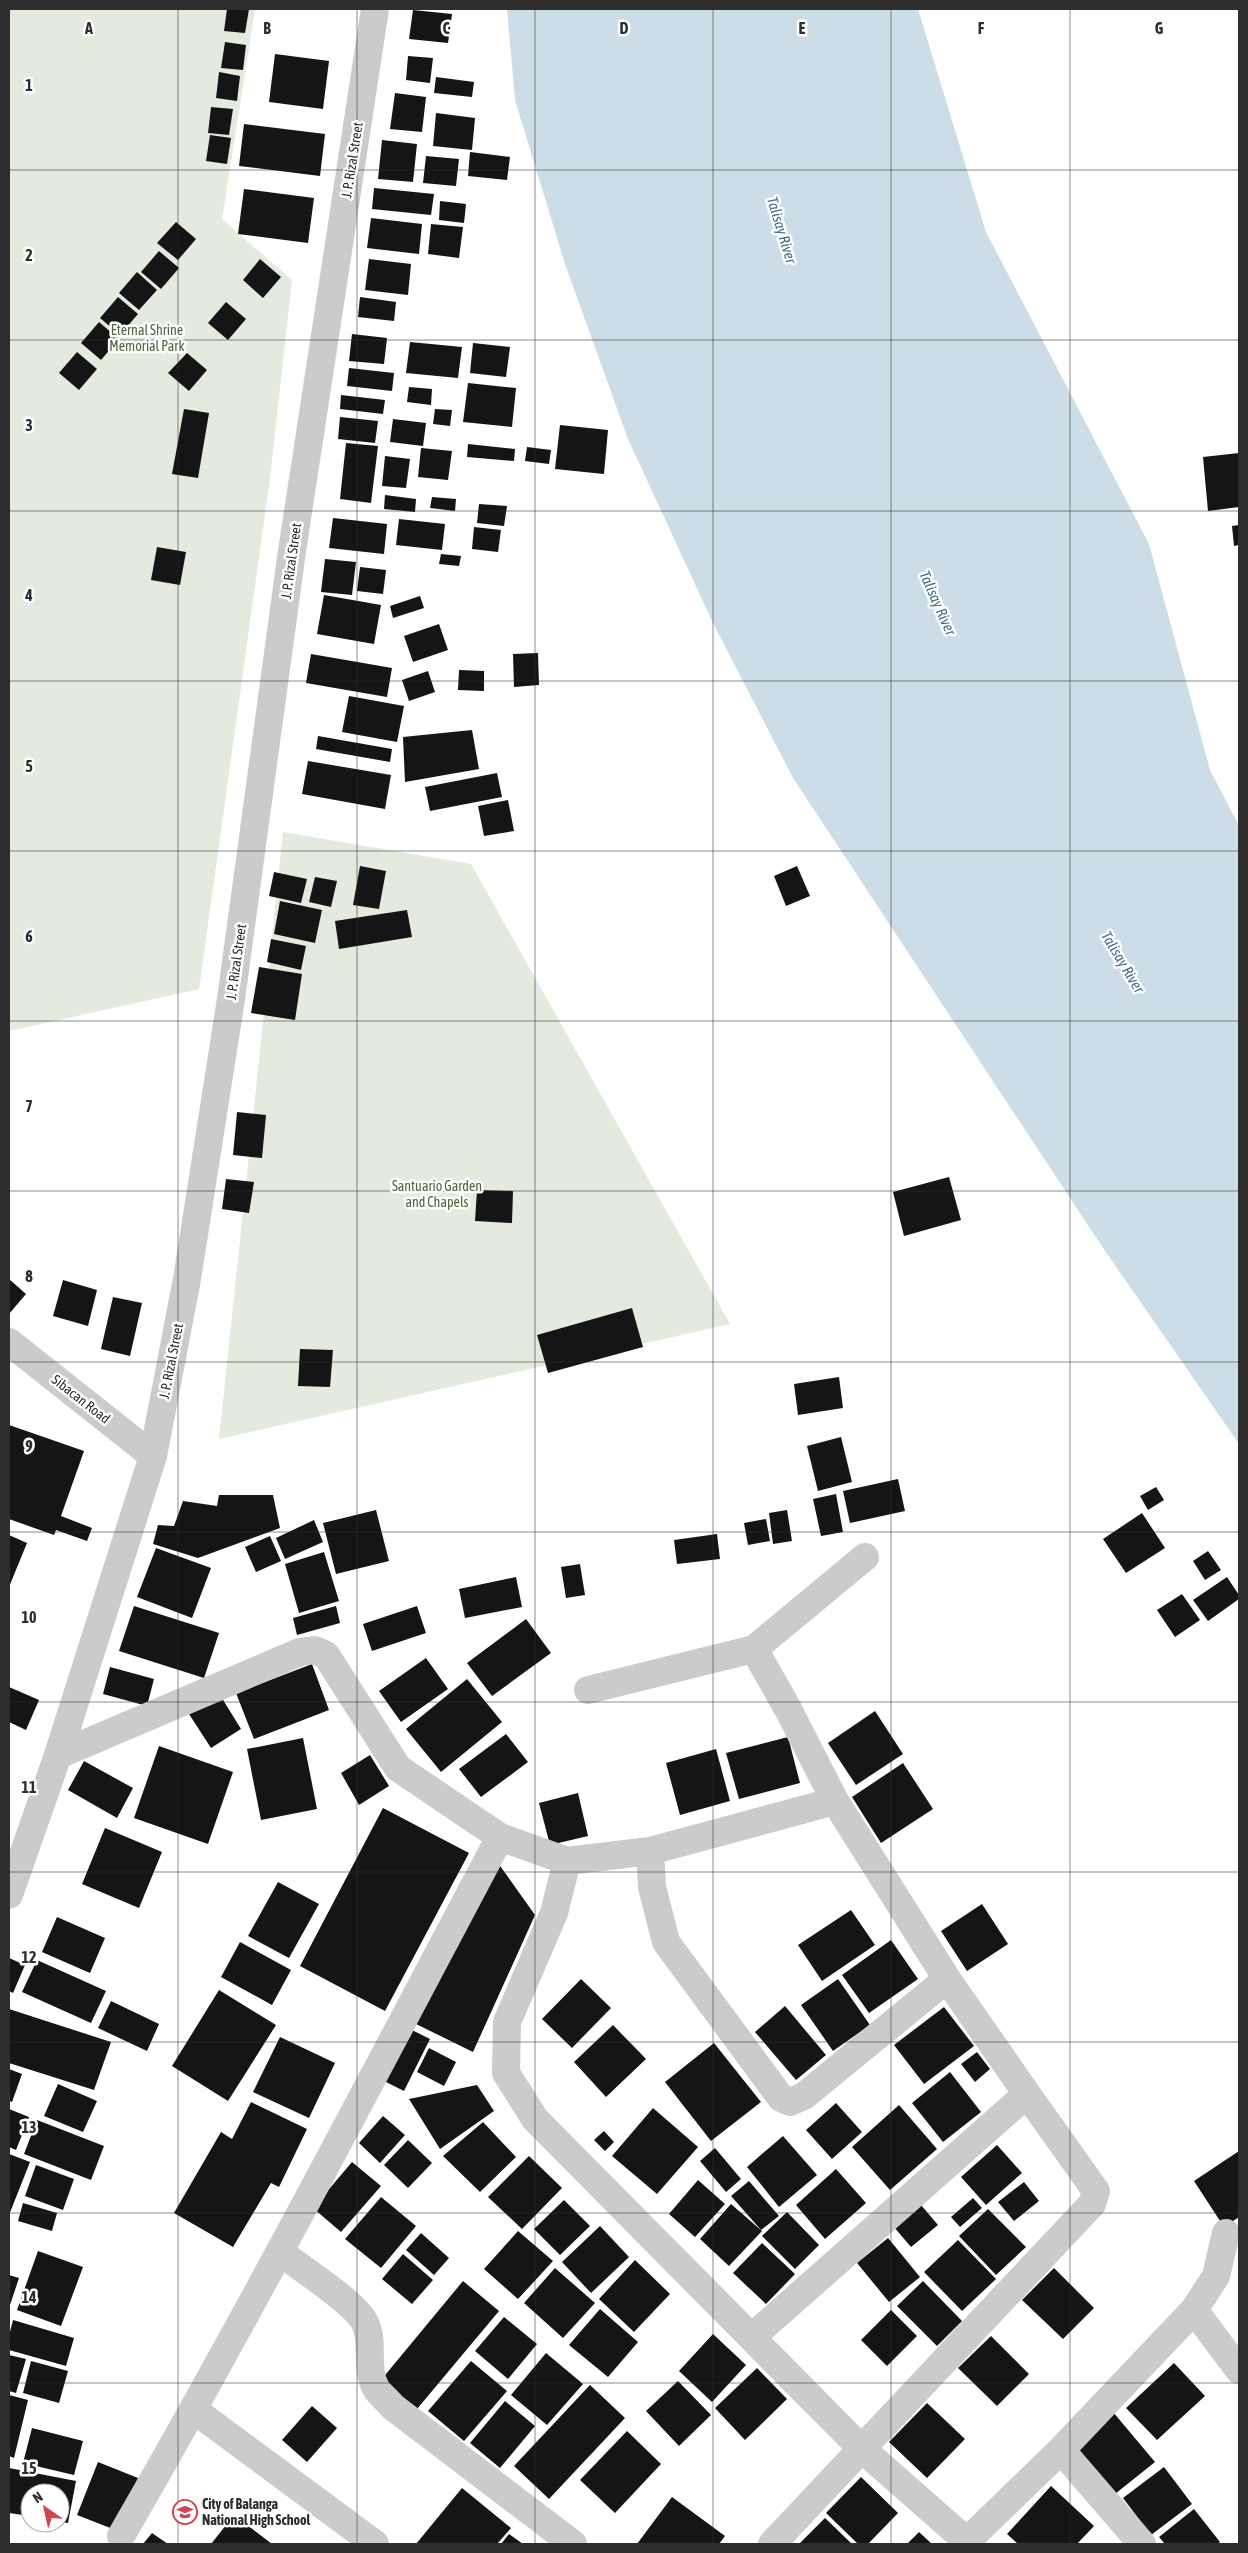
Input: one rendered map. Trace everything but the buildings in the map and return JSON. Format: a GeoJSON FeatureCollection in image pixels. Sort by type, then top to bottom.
{"type":"FeatureCollection","features":[{"type":"Feature","properties":{"kind":"street","name":"J. P. Rizal Street"},"geometry":{"type":"LineString","coordinates":[[9,1895],[58,1755],[153,1456],[187,1279],[231,999],[292,552],[376,9]]}},
{"type":"Feature","properties":{"kind":"street","name":"Sibacan Road"},"geometry":{"type":"LineString","coordinates":[[9,1342],[153,1456]]}},
{"type":"Feature","properties":{"kind":"street"},"geometry":{"type":"LineString","coordinates":[[588,1690],[754,1649],[865,1557]]}},
{"type":"Feature","properties":{"kind":"street"},"geometry":{"type":"LineString","coordinates":[[754,1649],[788,1709],[834,1801],[947,1979],[1096,2191],[1092,2204],[772,2544]]}},
{"type":"Feature","properties":{"kind":"street"},"geometry":{"type":"LineString","coordinates":[[58,1755],[300,1652],[314,1650],[326,1655],[398,1768],[500,1837],[567,1861],[650,1851],[834,1801]]}},
{"type":"Feature","properties":{"kind":"street"},"geometry":{"type":"LineString","coordinates":[[121,2536],[194,2410],[280,2252],[500,1837]]}},
{"type":"Feature","properties":{"kind":"street"},"geometry":{"type":"LineString","coordinates":[[650,1851],[652,1887],[666,1942],[781,2098],[790,2102],[804,2096],[947,1979]]}},
{"type":"Feature","properties":{"kind":"street"},"geometry":{"type":"LineString","coordinates":[[567,1861],[554,1912],[507,2022],[506,2073],[535,2119],[862,2449],[969,2543],[1061,2450],[1194,2310],[1216,2276],[1226,2233]]}},
{"type":"Feature","properties":{"kind":"street"},"geometry":{"type":"LineString","coordinates":[[752,2337],[1027,2094]]}},
{"type":"Feature","properties":{"kind":"street"},"geometry":{"type":"LineString","coordinates":[[280,2252],[352,2308],[365,2322],[371,2372],[377,2389],[393,2406],[573,2544]]}},
{"type":"Feature","properties":{"kind":"street"},"geometry":{"type":"LineString","coordinates":[[1194,2310],[1239,2370]]}},
{"type":"Feature","properties":{"kind":"street"},"geometry":{"type":"LineString","coordinates":[[194,2410],[375,2544]]}},
{"type":"Feature","properties":{"kind":"street"},"geometry":{"type":"LineString","coordinates":[[1061,2450],[1142,2544]]}},
{"type":"Feature","properties":{"kind":"green space","name":"Eternal Shrine Memorial Park"},"geometry":{"type":"Polygon","coordinates":[[[9,9],[255,9],[222,219],[292,280],[270,478],[199,989],[9,1031],[9,9]]]}},
{"type":"Feature","properties":{"kind":"green space","name":"Santuario Garden and Chapels"},"geometry":{"type":"Polygon","coordinates":[[[283,832],[471,864],[730,1324],[219,1439],[283,832]]]}},
{"type":"Feature","properties":{"kind":"water","name":"Talisay River"},"geometry":{"type":"Polygon","coordinates":[[[507,9],[918,9],[986,232],[1149,544],[1210,770],[1239,826],[1239,1444],[1101,1245],[793,778],[713,623],[628,439],[565,264],[515,100],[507,9]]]}},
{"type":"Feature","properties":{"kind":"place","name":"City of Balanga National High School"},"geometry":{"type":"Point","coordinates":[185,2512]}}]}
